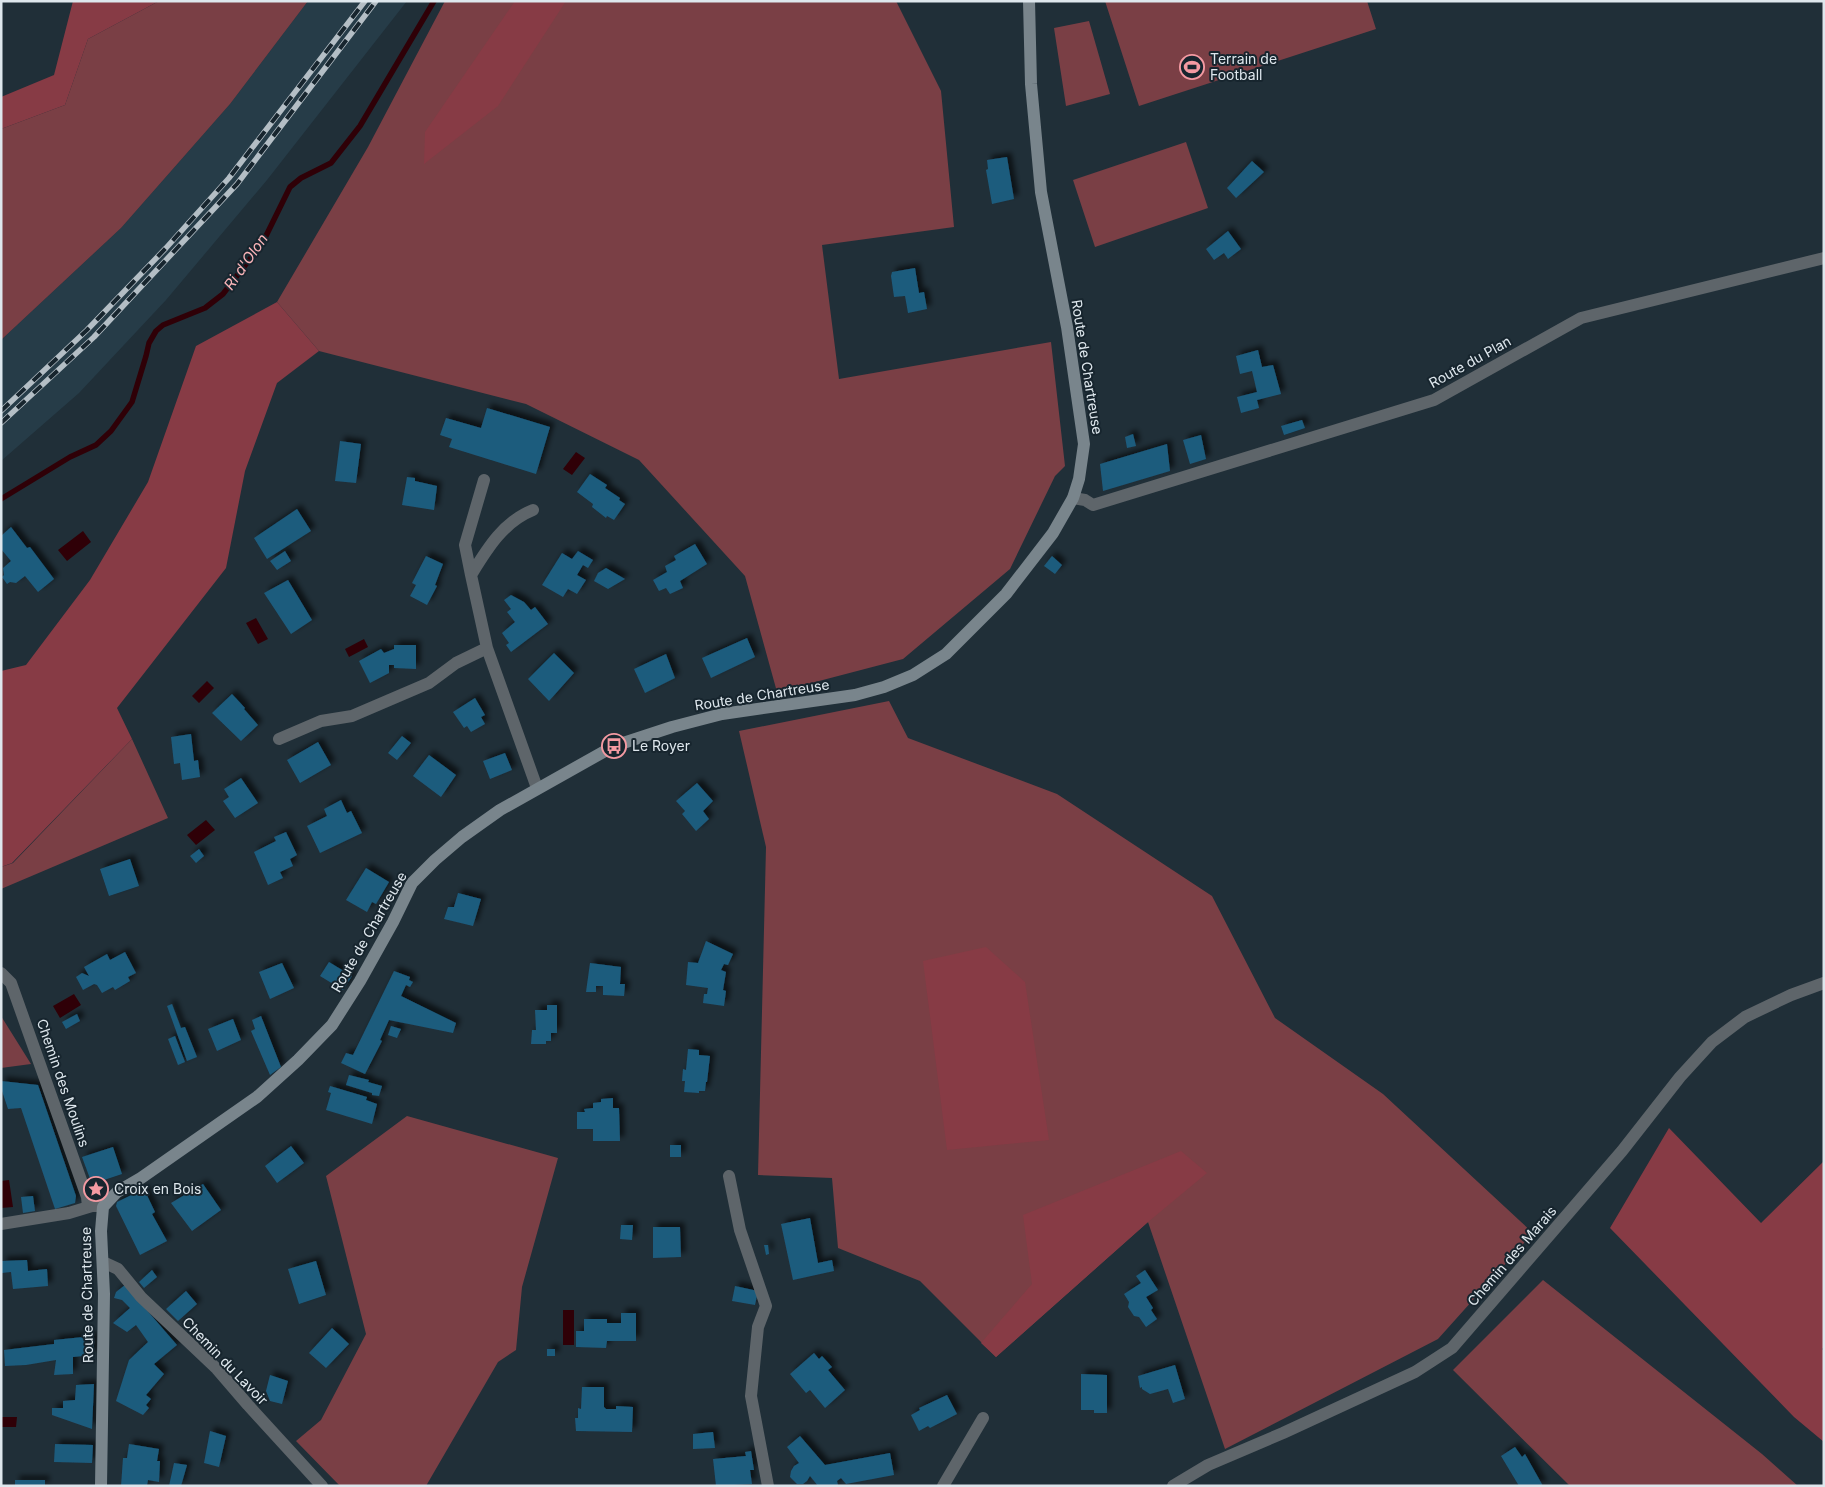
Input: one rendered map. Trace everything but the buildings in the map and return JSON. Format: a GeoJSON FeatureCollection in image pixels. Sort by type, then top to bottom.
{"type":"FeatureCollection","features":[{"type":"Feature","properties":{"kind":"main road","name":"Route de Chartreuse"},"geometry":{"type":"LineString","coordinates":[[101,1486],[104,1262],[101,1231],[104,1207],[118,1192],[257,1097],[298,1060],[332,1025],[394,922],[412,883],[462,837],[500,810],[614,746],[672,727],[722,714],[854,695],[884,687],[913,675],[946,654],[1006,594],[1053,533],[1073,498],[1079,479],[1084,444],[1067,327],[1041,192],[1032,84],[1029,1]]}},
{"type":"Feature","properties":{"kind":"street","name":"Route du Plan"},"geometry":{"type":"LineString","coordinates":[[1073,498],[1085,500],[1093,505],[1434,400],[1581,318],[1824,258]]}},
{"type":"Feature","properties":{"kind":"street"},"geometry":{"type":"LineString","coordinates":[[484,480],[465,545],[487,648],[537,788]]}},
{"type":"Feature","properties":{"kind":"street"},"geometry":{"type":"LineString","coordinates":[[471,575],[493,540],[515,519],[533,510]]}},
{"type":"Feature","properties":{"kind":"street"},"geometry":{"type":"LineString","coordinates":[[279,739],[321,721],[352,716],[429,683],[456,663],[487,648]]}},
{"type":"Feature","properties":{"kind":"street","name":"Chemin des Moulins"},"geometry":{"type":"LineString","coordinates":[[1,973],[11,982],[87,1197],[88,1207]]}},
{"type":"Feature","properties":{"kind":"street","name":"Chemin des Marais"},"geometry":{"type":"LineString","coordinates":[[1173,1486],[1208,1465],[1283,1433],[1414,1372],[1452,1348],[1622,1150],[1680,1077],[1712,1042],[1745,1017],[1791,995],[1824,983]]}},
{"type":"Feature","properties":{"kind":"street"},"geometry":{"type":"LineString","coordinates":[[729,1176],[740,1230],[766,1306],[758,1327],[751,1396],[768,1486]]}},
{"type":"Feature","properties":{"kind":"street"},"geometry":{"type":"LineString","coordinates":[[1,1224],[69,1213],[92,1206],[104,1207]]}},
{"type":"Feature","properties":{"kind":"street","name":"Chemin du Lavoir"},"geometry":{"type":"LineString","coordinates":[[104,1262],[118,1269],[141,1297],[217,1369],[248,1406],[322,1486]]}},
{"type":"Feature","properties":{"kind":"street"},"geometry":{"type":"LineString","coordinates":[[943,1486],[983,1418]]}},
{"type":"Feature","properties":{"kind":"shaded area"},"geometry":{"type":"Polygon","coordinates":[[[73,1],[159,1],[88,39],[65,105],[1,129],[1,97],[54,75],[73,1]]]}},
{"type":"Feature","properties":{"kind":"shaded area"},"geometry":{"type":"Polygon","coordinates":[[[159,1],[308,1],[230,104],[121,228],[1,340],[1,129],[65,105],[88,39],[159,1]]]}},
{"type":"Feature","properties":{"kind":"shaded area"},"geometry":{"type":"Polygon","coordinates":[[[308,1],[407,1],[267,180],[166,300],[79,393],[1,461],[1,340],[121,228],[230,104],[308,1]]]}},
{"type":"Feature","properties":{"kind":"shaded area"},"geometry":{"type":"Polygon","coordinates":[[[445,1],[896,1],[941,91],[954,227],[822,245],[839,379],[1051,342],[1065,466],[1055,476],[1010,569],[903,659],[777,692],[745,576],[639,460],[526,404],[319,351],[277,302],[368,147],[445,1]]]}},
{"type":"Feature","properties":{"kind":"shaded area"},"geometry":{"type":"Polygon","coordinates":[[[515,1],[566,1],[498,106],[424,164],[425,132],[515,1]]]}},
{"type":"Feature","properties":{"kind":"shaded area","name":"Terrain de Football"},"geometry":{"type":"Polygon","coordinates":[[[1105,1],[1367,1],[1376,29],[1139,106],[1105,1]]]}},
{"type":"Feature","properties":{"kind":"shaded area"},"geometry":{"type":"Polygon","coordinates":[[[1089,21],[1110,94],[1066,106],[1054,28],[1089,21]]]}},
{"type":"Feature","properties":{"kind":"shaded area"},"geometry":{"type":"Polygon","coordinates":[[[1186,142],[1208,208],[1095,247],[1073,180],[1186,142]]]}},
{"type":"Feature","properties":{"kind":"shaded area"},"geometry":{"type":"Polygon","coordinates":[[[277,302],[319,351],[277,383],[245,471],[226,568],[117,708],[132,739],[12,863],[1,867],[1,671],[26,665],[90,580],[148,482],[196,346],[277,302]]]}},
{"type":"Feature","properties":{"kind":"shaded area"},"geometry":{"type":"Polygon","coordinates":[[[576,452],[585,458],[572,475],[563,469],[576,452]]]}},
{"type":"Feature","properties":{"kind":"shaded area"},"geometry":{"type":"Polygon","coordinates":[[[83,531],[91,542],[67,561],[58,550],[83,531]]]}},
{"type":"Feature","properties":{"kind":"shaded area"},"geometry":{"type":"Polygon","coordinates":[[[256,618],[268,639],[258,644],[246,623],[256,618]]]}},
{"type":"Feature","properties":{"kind":"shaded area"},"geometry":{"type":"Polygon","coordinates":[[[364,639],[368,647],[349,657],[345,649],[364,639]]]}},
{"type":"Feature","properties":{"kind":"shaded area"},"geometry":{"type":"Polygon","coordinates":[[[207,681],[214,688],[199,703],[192,696],[207,681]]]}},
{"type":"Feature","properties":{"kind":"shaded area"},"geometry":{"type":"Polygon","coordinates":[[[889,701],[908,738],[1057,794],[1212,896],[1275,1018],[1383,1094],[1533,1233],[1438,1339],[1225,1449],[1148,1222],[996,1357],[920,1281],[838,1248],[832,1178],[758,1175],[766,847],[739,731],[889,701]]]}},
{"type":"Feature","properties":{"kind":"shaded area"},"geometry":{"type":"Polygon","coordinates":[[[132,739],[168,818],[1,889],[1,867],[13,863],[132,739]]]}},
{"type":"Feature","properties":{"kind":"shaded area"},"geometry":{"type":"Polygon","coordinates":[[[206,820],[215,830],[196,845],[187,835],[206,820]]]}},
{"type":"Feature","properties":{"kind":"shaded area"},"geometry":{"type":"Polygon","coordinates":[[[986,947],[1025,982],[1049,1140],[947,1150],[923,961],[986,947]]]}},
{"type":"Feature","properties":{"kind":"shaded area"},"geometry":{"type":"Polygon","coordinates":[[[74,994],[81,1005],[60,1018],[53,1006],[74,994]]]}},
{"type":"Feature","properties":{"kind":"shaded area"},"geometry":{"type":"Polygon","coordinates":[[[1,1016],[31,1064],[1,1068],[1,1016]]]}},
{"type":"Feature","properties":{"kind":"shaded area"},"geometry":{"type":"Polygon","coordinates":[[[407,1116],[558,1158],[522,1287],[516,1350],[498,1362],[426,1486],[340,1486],[296,1441],[321,1420],[366,1334],[326,1176],[407,1116]]]}},
{"type":"Feature","properties":{"kind":"shaded area"},"geometry":{"type":"Polygon","coordinates":[[[1669,1128],[1761,1223],[1824,1161],[1824,1347],[1822,1349],[1824,1351],[1824,1442],[1794,1417],[1610,1228],[1669,1128]]]}},
{"type":"Feature","properties":{"kind":"shaded area"},"geometry":{"type":"Polygon","coordinates":[[[1181,1151],[1207,1173],[1148,1222],[996,1357],[981,1343],[1032,1284],[1023,1215],[1181,1151]]]}},
{"type":"Feature","properties":{"kind":"shaded area"},"geometry":{"type":"Polygon","coordinates":[[[9,1180],[13,1207],[1,1208],[1,1181],[9,1180]]]}},
{"type":"Feature","properties":{"kind":"shaded area"},"geometry":{"type":"Polygon","coordinates":[[[1543,1280],[1762,1454],[1798,1486],[1570,1486],[1453,1370],[1543,1280]]]}},
{"type":"Feature","properties":{"kind":"shaded area"},"geometry":{"type":"Polygon","coordinates":[[[563,1310],[574,1310],[574,1345],[563,1345],[563,1310]]]}},
{"type":"Feature","properties":{"kind":"shaded area"},"geometry":{"type":"Polygon","coordinates":[[[1,1417],[17,1417],[16,1427],[1,1427],[1,1417]]]}},
{"type":"Feature","properties":{"kind":"waterway","name":"Ri d'Olon"},"geometry":{"type":"LineString","coordinates":[[1,499],[70,457],[96,445],[111,431],[132,402],[149,343],[156,331],[163,325],[205,308],[223,294],[263,242],[290,187],[301,178],[331,163],[360,126],[434,1]]}},
{"type":"Feature","properties":{"kind":"railway"},"geometry":{"type":"LineString","coordinates":[[1,411],[87,330],[166,248],[229,178],[365,1]]}},
{"type":"Feature","properties":{"kind":"railway"},"geometry":{"type":"LineString","coordinates":[[1,423],[94,337],[237,184],[376,1]]}},
{"type":"Feature","properties":{"kind":"place","name":"Terrain de Football"},"geometry":{"type":"Point","coordinates":[1192,67]}},
{"type":"Feature","properties":{"kind":"place","name":"Le Royer"},"geometry":{"type":"Point","coordinates":[614,746]}},
{"type":"Feature","properties":{"kind":"place","name":"Croix en Bois"},"geometry":{"type":"Point","coordinates":[96,1189]}}]}
